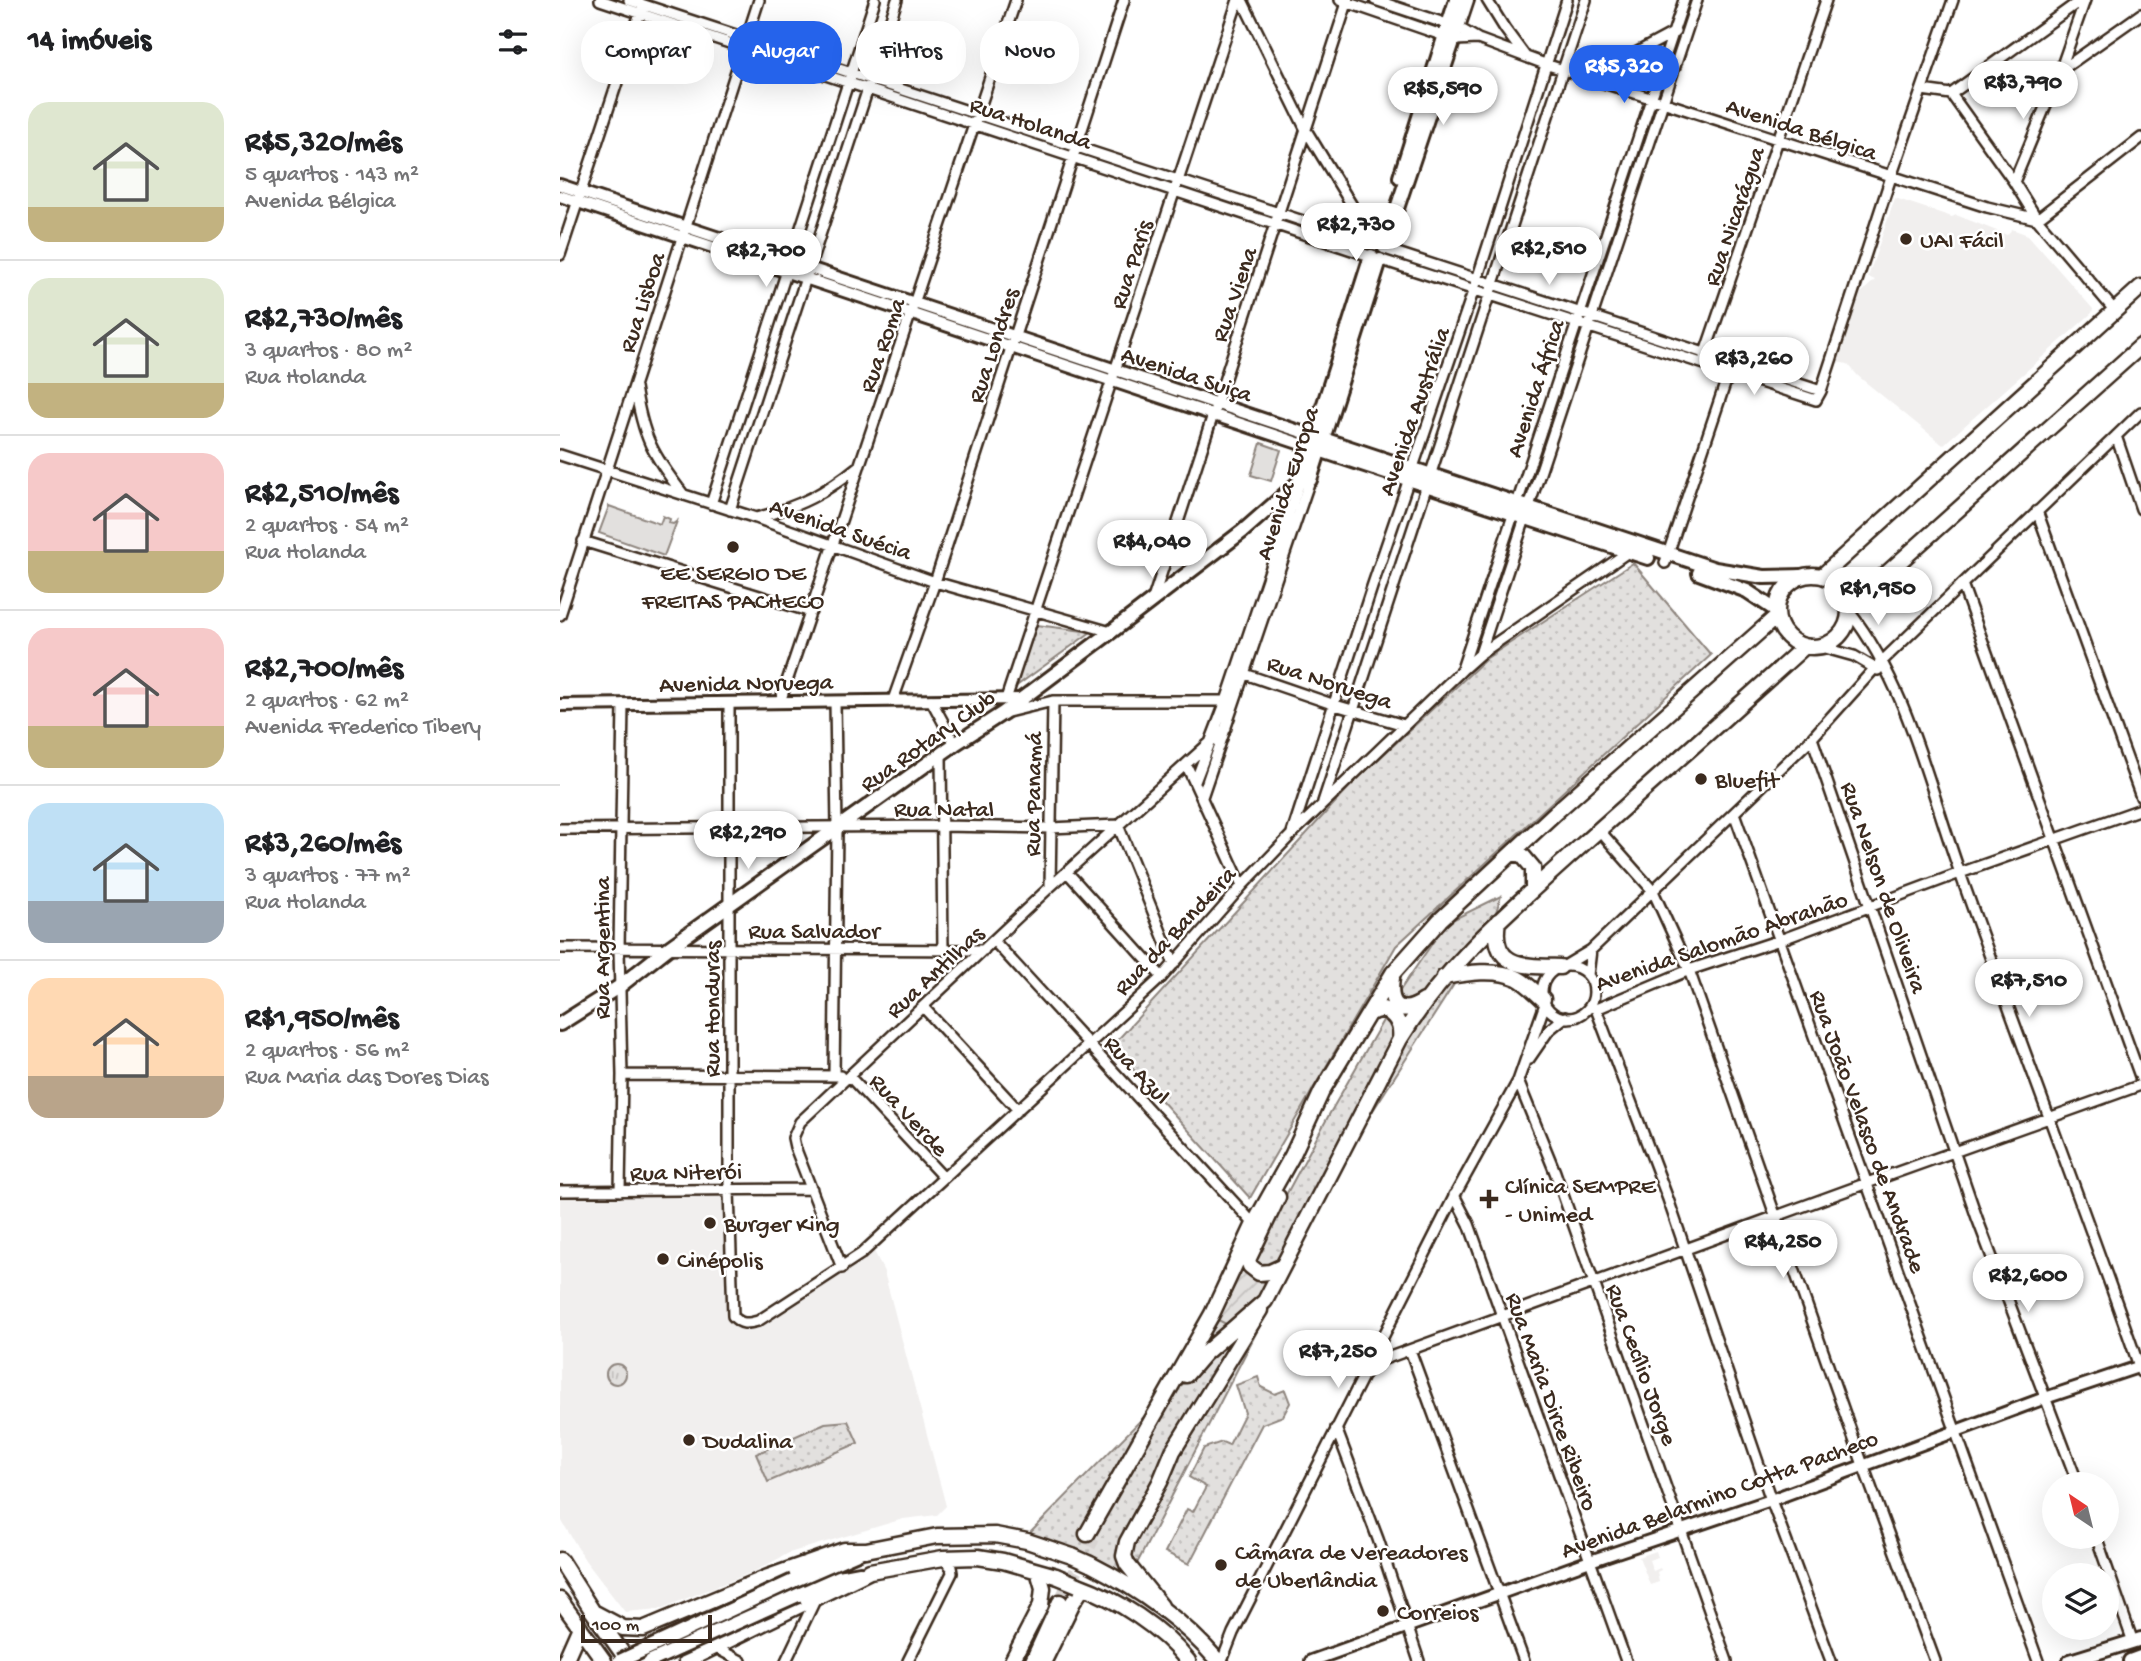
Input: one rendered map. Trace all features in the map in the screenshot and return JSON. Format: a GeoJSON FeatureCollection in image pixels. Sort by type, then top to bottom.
{"type":"FeatureCollection","features":[{"type":"Feature","properties":{"kind":"main road","name":"Avenida Europa"},"geometry":{"type":"LineString","coordinates":[[1451,32],[1455,0]]}},
{"type":"Feature","properties":{"kind":"main road","name":"Avenida Europa"},"geometry":{"type":"LineString","coordinates":[[1305,481],[1451,32],[1467,0]]}},
{"type":"Feature","properties":{"kind":"main road"},"geometry":{"type":"LineString","coordinates":[[1822,576],[2141,288]]}},
{"type":"Feature","properties":{"kind":"main road"},"geometry":{"type":"LineString","coordinates":[[1849,609],[2141,346]]}},
{"type":"Feature","properties":{"kind":"main road","name":"Avenida Suiça"},"geometry":{"type":"LineString","coordinates":[[1317,443],[1666,559],[1747,591],[1777,614]]}},
{"type":"Feature","properties":{"kind":"main road","name":"Rua Rotary Club"},"geometry":{"type":"LineString","coordinates":[[560,1024],[620,986],[730,904],[955,744],[1003,713],[1305,481]]}},
{"type":"Feature","properties":{"kind":"main road","name":"Avenida Suiça"},"geometry":{"type":"LineString","coordinates":[[1666,559],[1736,574],[1785,578],[1805,576]]}},
{"type":"Feature","properties":{"kind":"main road"},"geometry":{"type":"LineString","coordinates":[[1161,1606],[1128,1564],[1124,1556],[1127,1542],[1160,1482],[1173,1451],[1265,1301],[1400,1039],[1424,1001],[1498,921],[1599,830],[1812,646],[1835,639],[1842,632],[1849,609],[1847,599],[1837,584],[1822,576],[1805,576],[1788,585],[1778,601],[1777,614],[1786,635],[1812,646]]}},
{"type":"Feature","properties":{"kind":"main road"},"geometry":{"type":"LineString","coordinates":[[1265,1301],[1204,1354],[1185,1376],[1090,1536],[1234,1269],[1322,1091],[1393,973],[1440,920],[1777,614]]}},
{"type":"Feature","properties":{"kind":"main road"},"geometry":{"type":"LineString","coordinates":[[1514,853],[1522,855],[1533,868],[1533,889]]}},
{"type":"Feature","properties":{"kind":"main road"},"geometry":{"type":"LineString","coordinates":[[1498,921],[1497,947],[1504,956],[1521,965],[1563,966]]}},
{"type":"Feature","properties":{"kind":"main road"},"geometry":{"type":"LineString","coordinates":[[1393,973],[1391,996],[1398,1007],[1413,1008],[1424,1001]]}},
{"type":"Feature","properties":{"kind":"main road"},"geometry":{"type":"LineString","coordinates":[[1444,977],[1486,973],[1508,975],[1524,982],[1544,1002]]}},
{"type":"Feature","properties":{"kind":"main road"},"geometry":{"type":"LineString","coordinates":[[1368,1013],[1382,1009],[1390,1012],[1398,1022],[1400,1039]]}},
{"type":"Feature","properties":{"kind":"main road"},"geometry":{"type":"LineString","coordinates":[[1281,1267],[1259,1273],[1250,1266],[1248,1260],[1286,1180],[1292,1156]]}},
{"type":"Feature","properties":{"kind":"main road"},"geometry":{"type":"LineString","coordinates":[[1070,1555],[1182,1350],[1234,1269]]}},
{"type":"Feature","properties":{"kind":"main road"},"geometry":{"type":"LineString","coordinates":[[592,1644],[621,1661],[866,1550],[937,1536],[995,1535],[1027,1541],[1070,1555],[1120,1580],[1161,1606],[1189,1629],[1220,1661]]}},
{"type":"Feature","properties":{"kind":"main road"},"geometry":{"type":"LineString","coordinates":[[593,1612],[623,1628],[633,1630],[653,1627],[768,1577],[831,1554],[855,1548],[866,1550]]}},
{"type":"Feature","properties":{"kind":"main road"},"geometry":{"type":"LineString","coordinates":[[652,1661],[839,1577],[943,1558],[978,1557],[1003,1561],[1081,1586],[1140,1619],[1166,1638],[1188,1661]]}},
{"type":"Feature","properties":{"kind":"main road"},"geometry":{"type":"LineString","coordinates":[[560,1560],[628,1661]]}},
{"type":"Feature","properties":{"kind":"main road"},"geometry":{"type":"LineString","coordinates":[[686,1661],[870,1571]]}},
{"type":"Feature","properties":{"kind":"main road"},"geometry":{"type":"LineString","coordinates":[[1012,1661],[1041,1605],[1043,1588],[1038,1571]]}},
{"type":"Feature","properties":{"kind":"main road"},"geometry":{"type":"LineString","coordinates":[[1044,1661],[1081,1586]]}},
{"type":"Feature","properties":{"kind":"main road"},"geometry":{"type":"LineString","coordinates":[[560,1600],[604,1661]]}},
{"type":"Feature","properties":{"kind":"main road"},"geometry":{"type":"LineString","coordinates":[[1023,1661],[1057,1601],[1033,1661]]}},
{"type":"Feature","properties":{"kind":"main road"},"geometry":{"type":"LineString","coordinates":[[682,1614],[680,1629],[684,1638],[690,1644],[709,1649]]}},
{"type":"Feature","properties":{"kind":"main road"},"geometry":{"type":"LineString","coordinates":[[565,1661],[580,1627]]}},
{"type":"Feature","properties":{"kind":"main road"},"geometry":{"type":"LineString","coordinates":[[2070,1661],[2137,1640]]}},
{"type":"Feature","properties":{"kind":"main road"},"geometry":{"type":"LineString","coordinates":[[2130,1661],[2141,1657]]}},
{"type":"Feature","properties":{"kind":"street","name":"Rua Holanda"},"geometry":{"type":"LineString","coordinates":[[600,0],[642,6]]}},
{"type":"Feature","properties":{"kind":"street","name":"Rua Holanda"},"geometry":{"type":"LineString","coordinates":[[629,0],[728,37]]}},
{"type":"Feature","properties":{"kind":"street","name":"Rua Lisboa"},"geometry":{"type":"LineString","coordinates":[[752,21],[759,0]]}},
{"type":"Feature","properties":{"kind":"street"},"geometry":{"type":"LineString","coordinates":[[711,504],[875,0]]}},
{"type":"Feature","properties":{"kind":"street"},"geometry":{"type":"LineString","coordinates":[[890,21],[897,0]]}},
{"type":"Feature","properties":{"kind":"street","name":"Rua Roma"},"geometry":{"type":"LineString","coordinates":[[780,702],[1016,0]]}},
{"type":"Feature","properties":{"kind":"street","name":"Rua Londres"},"geometry":{"type":"LineString","coordinates":[[893,700],[935,582],[1124,0]]}},
{"type":"Feature","properties":{"kind":"street"},"geometry":{"type":"LineString","coordinates":[[1240,0],[1307,130],[1378,251]]}},
{"type":"Feature","properties":{"kind":"street","name":"Rua Paris"},"geometry":{"type":"LineString","coordinates":[[1006,699],[1033,611],[1240,0]]}},
{"type":"Feature","properties":{"kind":"street","name":"Avenida Bélgica"},"geometry":{"type":"LineString","coordinates":[[1375,0],[1451,32]]}},
{"type":"Feature","properties":{"kind":"street"},"geometry":{"type":"LineString","coordinates":[[1487,0],[1525,56]]}},
{"type":"Feature","properties":{"kind":"street","name":"Avenida Austrália"},"geometry":{"type":"LineString","coordinates":[[1292,834],[1372,587],[1476,284],[1567,0]]}},
{"type":"Feature","properties":{"kind":"street","name":"Avenida Austrália"},"geometry":{"type":"LineString","coordinates":[[1323,803],[1586,0]]}},
{"type":"Feature","properties":{"kind":"street","name":"Avenida África"},"geometry":{"type":"LineString","coordinates":[[1480,654],[1536,447],[1684,0]]}},
{"type":"Feature","properties":{"kind":"street","name":"Avenida África"},"geometry":{"type":"LineString","coordinates":[[1462,670],[1521,510],[1548,450],[1697,0]]}},
{"type":"Feature","properties":{"kind":"street","name":"Rua Nicarágua"},"geometry":{"type":"LineString","coordinates":[[1701,365],[1826,0]]}},
{"type":"Feature","properties":{"kind":"street"},"geometry":{"type":"LineString","coordinates":[[1821,391],[1891,177],[1953,0]]}},
{"type":"Feature","properties":{"kind":"street"},"geometry":{"type":"LineString","coordinates":[[1923,90],[1951,94],[2083,0]]}},
{"type":"Feature","properties":{"kind":"street"},"geometry":{"type":"LineString","coordinates":[[2014,183],[2060,71],[2083,0]]}},
{"type":"Feature","properties":{"kind":"street","name":"Rua Viena"},"geometry":{"type":"LineString","coordinates":[[1152,601],[1307,130],[1345,1]]}},
{"type":"Feature","properties":{"kind":"street","name":"Avenida Bélgica"},"geometry":{"type":"LineString","coordinates":[[1345,1],[1478,39],[1545,64],[1891,177],[1987,207],[2037,219]]}},
{"type":"Feature","properties":{"kind":"street"},"geometry":{"type":"LineString","coordinates":[[560,255],[642,6]]}},
{"type":"Feature","properties":{"kind":"street"},"geometry":{"type":"LineString","coordinates":[[2060,71],[2141,14]]}},
{"type":"Feature","properties":{"kind":"street"},"geometry":{"type":"LineString","coordinates":[[1581,74],[1617,63],[1689,24]]}},
{"type":"Feature","properties":{"kind":"street","name":"Rua Holanda"},"geometry":{"type":"LineString","coordinates":[[842,75],[856,80]]}},
{"type":"Feature","properties":{"kind":"street","name":"Rua Lisboa"},"geometry":{"type":"LineString","coordinates":[[560,615],[732,84]]}},
{"type":"Feature","properties":{"kind":"street","name":"Rua Holanda"},"geometry":{"type":"LineString","coordinates":[[869,84],[978,114],[1178,179],[1278,219]]}},
{"type":"Feature","properties":{"kind":"street","name":"Rua Holanda"},"geometry":{"type":"LineString","coordinates":[[869,84],[974,124],[1073,157],[1278,219],[1491,289],[1591,316],[1821,391],[1815,401],[1576,323],[1491,289]]}},
{"type":"Feature","properties":{"kind":"street"},"geometry":{"type":"LineString","coordinates":[[730,510],[869,84]]}},
{"type":"Feature","properties":{"kind":"street"},"geometry":{"type":"LineString","coordinates":[[1951,94],[2037,219],[2115,311]]}},
{"type":"Feature","properties":{"kind":"street"},"geometry":{"type":"LineString","coordinates":[[2037,219],[2141,138]]}},
{"type":"Feature","properties":{"kind":"street","name":"Avenida Suiça"},"geometry":{"type":"LineString","coordinates":[[560,186],[578,196],[788,268],[1317,443]]}},
{"type":"Feature","properties":{"kind":"street","name":"Avenida Suiça"},"geometry":{"type":"LineString","coordinates":[[560,196],[578,196]]}},
{"type":"Feature","properties":{"kind":"street"},"geometry":{"type":"LineString","coordinates":[[1458,337],[1474,341]]}},
{"type":"Feature","properties":{"kind":"street"},"geometry":{"type":"LineString","coordinates":[[1666,559],[1732,362]]}},
{"type":"Feature","properties":{"kind":"street"},"geometry":{"type":"LineString","coordinates":[[635,384],[640,418],[648,443],[658,462],[684,495]]}},
{"type":"Feature","properties":{"kind":"street"},"geometry":{"type":"LineString","coordinates":[[1593,1007],[1580,1015],[1565,1017],[1551,1012],[1544,1002],[1542,991],[1547,976],[1591,950],[1812,738],[1882,661],[2141,412]]}},
{"type":"Feature","properties":{"kind":"street"},"geometry":{"type":"LineString","coordinates":[[2116,436],[2141,509]]}},
{"type":"Feature","properties":{"kind":"street"},"geometry":{"type":"LineString","coordinates":[[1536,447],[1548,450]]}},
{"type":"Feature","properties":{"kind":"street","name":"Avenida Suécia"},"geometry":{"type":"LineString","coordinates":[[560,455],[756,518],[935,582],[1111,632]]}},
{"type":"Feature","properties":{"kind":"street"},"geometry":{"type":"LineString","coordinates":[[756,518],[793,508],[817,497],[861,463]]}},
{"type":"Feature","properties":{"kind":"street","name":"Avenida Europa"},"geometry":{"type":"LineString","coordinates":[[1202,797],[1226,728],[1240,672],[1305,481]]}},
{"type":"Feature","properties":{"kind":"street"},"geometry":{"type":"LineString","coordinates":[[2037,511],[2141,797]]}},
{"type":"Feature","properties":{"kind":"street"},"geometry":{"type":"LineString","coordinates":[[583,541],[811,612]]}},
{"type":"Feature","properties":{"kind":"street","name":"Rua da Bandeira"},"geometry":{"type":"LineString","coordinates":[[733,1316],[738,1322],[746,1324],[758,1321],[861,1254],[1162,977],[1292,834],[1462,670],[1480,654],[1633,549]]}},
{"type":"Feature","properties":{"kind":"street"},"geometry":{"type":"LineString","coordinates":[[1962,584],[2141,1079]]}},
{"type":"Feature","properties":{"kind":"street"},"geometry":{"type":"LineString","coordinates":[[1849,609],[1882,661],[1925,768],[1960,873],[2140,1368]]}},
{"type":"Feature","properties":{"kind":"street"},"geometry":{"type":"LineString","coordinates":[[1812,646],[1854,656],[1889,677]]}},
{"type":"Feature","properties":{"kind":"street","name":"Rua Noruega"},"geometry":{"type":"LineString","coordinates":[[1240,672],[1335,705],[1404,725]]}},
{"type":"Feature","properties":{"kind":"street"},"geometry":{"type":"LineString","coordinates":[[931,699],[955,744]]}},
{"type":"Feature","properties":{"kind":"street"},"geometry":{"type":"LineString","coordinates":[[1022,699],[1231,701]]}},
{"type":"Feature","properties":{"kind":"street","name":"Avenida Noruega"},"geometry":{"type":"LineString","coordinates":[[560,705],[1022,699]]}},
{"type":"Feature","properties":{"kind":"street"},"geometry":{"type":"LineString","coordinates":[[1003,713],[1053,701]]}},
{"type":"Feature","properties":{"kind":"street","name":"Rua Panamá"},"geometry":{"type":"LineString","coordinates":[[1050,887],[1053,701]]}},
{"type":"Feature","properties":{"kind":"street","name":"Avenida Europa"},"geometry":{"type":"LineString","coordinates":[[1195,782],[1231,701]]}},
{"type":"Feature","properties":{"kind":"street"},"geometry":{"type":"LineString","coordinates":[[834,1076],[837,828],[835,702]]}},
{"type":"Feature","properties":{"kind":"street","name":"Rua Honduras"},"geometry":{"type":"LineString","coordinates":[[729,703],[729,1190],[733,1316]]}},
{"type":"Feature","properties":{"kind":"street","name":"Rua Argentina"},"geometry":{"type":"LineString","coordinates":[[620,1191],[622,1075],[619,949],[623,704]]}},
{"type":"Feature","properties":{"kind":"street","name":"Rua Antilhas"},"geometry":{"type":"LineString","coordinates":[[842,1268],[795,1147],[795,1129],[1050,887],[1226,728]]}},
{"type":"Feature","properties":{"kind":"street","name":"Rua Nelson de Oliveira"},"geometry":{"type":"LineString","coordinates":[[1812,738],[1977,1218],[2073,1472]]}},
{"type":"Feature","properties":{"kind":"street"},"geometry":{"type":"LineString","coordinates":[[941,754],[943,950]]}},
{"type":"Feature","properties":{"kind":"street"},"geometry":{"type":"LineString","coordinates":[[1186,764],[1242,886]]}},
{"type":"Feature","properties":{"kind":"street","name":"Avenida Salomão Abrahão"},"geometry":{"type":"LineString","coordinates":[[1593,1007],[1689,970],[1780,940],[2141,809]]}},
{"type":"Feature","properties":{"kind":"street","name":"Rua João Velasco de Andrade"},"geometry":{"type":"LineString","coordinates":[[1734,813],[2038,1661]]}},
{"type":"Feature","properties":{"kind":"street"},"geometry":{"type":"LineString","coordinates":[[1118,824],[1174,964]]}},
{"type":"Feature","properties":{"kind":"street","name":"Rua Natal"},"geometry":{"type":"LineString","coordinates":[[560,829],[942,826],[1050,828],[1118,824]]}},
{"type":"Feature","properties":{"kind":"street"},"geometry":{"type":"LineString","coordinates":[[1599,830],[1653,891],[1689,970],[1935,1661]]}},
{"type":"Feature","properties":{"kind":"street"},"geometry":{"type":"LineString","coordinates":[[1067,872],[1162,977]]}},
{"type":"Feature","properties":{"kind":"street","name":"Rua Azul"},"geometry":{"type":"LineString","coordinates":[[994,941],[1254,1224]]}},
{"type":"Feature","properties":{"kind":"street","name":"Rua Salvador"},"geometry":{"type":"LineString","coordinates":[[560,948],[984,950]]}},
{"type":"Feature","properties":{"kind":"street"},"geometry":{"type":"LineString","coordinates":[[1588,975],[1591,950]]}},
{"type":"Feature","properties":{"kind":"street"},"geometry":{"type":"LineString","coordinates":[[1563,966],[1582,969],[1594,989],[1593,1007],[1686,1249],[1771,1500],[1831,1661]]}},
{"type":"Feature","properties":{"kind":"street"},"geometry":{"type":"LineString","coordinates":[[1220,1661],[1454,1195],[1518,1081],[1544,1002]]}},
{"type":"Feature","properties":{"kind":"street"},"geometry":{"type":"LineString","coordinates":[[923,1009],[1018,1110]]}},
{"type":"Feature","properties":{"kind":"street"},"geometry":{"type":"LineString","coordinates":[[1522,1069],[1539,1041],[1565,1017]]}},
{"type":"Feature","properties":{"kind":"street"},"geometry":{"type":"LineString","coordinates":[[622,1075],[849,1076]]}},
{"type":"Feature","properties":{"kind":"street","name":"Rua Verde"},"geometry":{"type":"LineString","coordinates":[[849,1076],[943,1177]]}},
{"type":"Feature","properties":{"kind":"street","name":"Rua Cecílio Jorge"},"geometry":{"type":"LineString","coordinates":[[1518,1081],[1555,1172],[1727,1661]]}},
{"type":"Feature","properties":{"kind":"street"},"geometry":{"type":"LineString","coordinates":[[1367,1365],[2141,1086]]}},
{"type":"Feature","properties":{"kind":"street","name":"Rua Niterói"},"geometry":{"type":"LineString","coordinates":[[560,1191],[812,1189]]}},
{"type":"Feature","properties":{"kind":"street","name":"Rua Maria Dirce Ribeiro"},"geometry":{"type":"LineString","coordinates":[[1454,1195],[1469,1223],[1626,1661]]}},
{"type":"Feature","properties":{"kind":"street"},"geometry":{"type":"LineString","coordinates":[[1410,1349],[1524,1661]]}},
{"type":"Feature","properties":{"kind":"street","name":"Avenida Belarmino Cotta Pacheco"},"geometry":{"type":"LineString","coordinates":[[1311,1661],[1590,1561],[1771,1500],[2045,1398],[2140,1368]]}},
{"type":"Feature","properties":{"kind":"street"},"geometry":{"type":"LineString","coordinates":[[1336,1428],[1378,1539],[1419,1661]]}},
{"type":"Feature","properties":{"kind":"street"},"geometry":{"type":"LineString","coordinates":[[2101,1549],[2137,1640]]}},
{"type":"Feature","properties":{"kind":"street"},"geometry":{"type":"LineString","coordinates":[[908,1661],[952,1573],[951,1567],[943,1558]]}},
{"type":"Feature","properties":{"kind":"street"},"geometry":{"type":"LineString","coordinates":[[786,1661],[818,1595]]}},
{"type":"Feature","properties":{"kind":"street"},"geometry":{"type":"LineString","coordinates":[[709,1649],[741,1661]]}},
{"type":"Feature","properties":{"kind":"shaded area"},"geometry":{"type":"Polygon","coordinates":[[[1895,198],[1952,217],[1956,215],[2007,235],[2012,229],[2028,235],[2093,309],[2092,313],[1943,445],[1858,376],[1848,364],[1836,362],[1861,293],[1875,280],[1868,277],[1895,198]]]}},
{"type":"Feature","properties":{"kind":"shaded area"},"geometry":{"type":"Polygon","coordinates":[[[729,1194],[733,1316],[746,1324],[869,1246],[875,1253],[884,1272],[946,1506],[937,1515],[903,1519],[789,1553],[755,1571],[660,1609],[625,1612],[585,1560],[560,1518],[560,1197],[729,1194]]]}},
{"type":"Feature","properties":{"kind":"shaded area"},"geometry":{"type":"Polygon","coordinates":[[[1656,1551],[1658,1557],[1649,1560],[1653,1571],[1660,1568],[1661,1570],[1657,1572],[1659,1582],[1650,1585],[1639,1557],[1656,1551]]]}},
{"type":"Feature","properties":{"kind":"green space"},"geometry":{"type":"Polygon","coordinates":[[[1261,443],[1281,450],[1271,481],[1251,475],[1261,443]]]}},
{"type":"Feature","properties":{"kind":"green space","name":"EE SERGIO DE FREITAS PACHECO"},"geometry":{"type":"Polygon","coordinates":[[[609,506],[660,524],[663,516],[670,519],[669,523],[677,521],[664,556],[599,533],[609,506]]]}},
{"type":"Feature","properties":{"kind":"green space"},"geometry":{"type":"Polygon","coordinates":[[[1633,563],[1711,655],[1396,946],[1250,1198],[1112,1046],[1353,783],[1487,658],[1633,563]]]}},
{"type":"Feature","properties":{"kind":"green space"},"geometry":{"type":"Polygon","coordinates":[[[1037,625],[1091,632],[1015,687],[1037,625]]]}},
{"type":"Feature","properties":{"kind":"green space"},"geometry":{"type":"Polygon","coordinates":[[[1501,896],[1492,925],[1363,1126],[1128,1581],[1029,1534],[1185,1375],[1221,1316],[1330,1113],[1401,989],[1446,923],[1501,896]]]}},
{"type":"Feature","properties":{"kind":"green space"},"geometry":{"type":"Polygon","coordinates":[[[1247,1257],[1276,1273],[1236,1329],[1214,1318],[1247,1257]]]}},
{"type":"Feature","properties":{"kind":"green space"},"geometry":{"type":"Polygon","coordinates":[[[616,1364],[623,1367],[626,1374],[623,1381],[616,1384],[609,1381],[606,1374],[609,1367],[616,1364]]]}},
{"type":"Feature","properties":{"kind":"green space"},"geometry":{"type":"Polygon","coordinates":[[[1258,1377],[1261,1387],[1275,1394],[1285,1390],[1290,1403],[1283,1416],[1262,1424],[1189,1564],[1165,1552],[1187,1509],[1193,1512],[1206,1487],[1189,1477],[1204,1448],[1222,1442],[1229,1445],[1245,1413],[1236,1385],[1258,1377]]]}},
{"type":"Feature","properties":{"kind":"green space"},"geometry":{"type":"Polygon","coordinates":[[[848,1421],[858,1443],[768,1482],[756,1454],[825,1423],[848,1421]]]}},
{"type":"Feature","properties":{"kind":"tunnel"},"geometry":{"type":"LineString","coordinates":[[1060,1602],[1093,1538]]}},
{"type":"Feature","properties":{"kind":"place","name":"UAI Fácil"},"geometry":{"type":"Point","coordinates":[1906,239]}},
{"type":"Feature","properties":{"kind":"place","name":"EE SERGIO DE FREITAS PACHECO"},"geometry":{"type":"Point","coordinates":[733,547]}},
{"type":"Feature","properties":{"kind":"place","name":"Bluefit"},"geometry":{"type":"Point","coordinates":[1701,779]}},
{"type":"Feature","properties":{"kind":"place","name":"Clínica SEMPRE - Unimed"},"geometry":{"type":"Point","coordinates":[1489,1199]}},
{"type":"Feature","properties":{"kind":"place","name":"Burger King"},"geometry":{"type":"Point","coordinates":[710,1223]}},
{"type":"Feature","properties":{"kind":"place","name":"Cinépolis"},"geometry":{"type":"Point","coordinates":[663,1259]}},
{"type":"Feature","properties":{"kind":"place","name":"Dudalina"},"geometry":{"type":"Point","coordinates":[689,1440]}},
{"type":"Feature","properties":{"kind":"place","name":"Câmara de Vereadores de Uberlândia"},"geometry":{"type":"Point","coordinates":[1221,1565]}},
{"type":"Feature","properties":{"kind":"place","name":"Correios"},"geometry":{"type":"Point","coordinates":[1383,1611]}}]}
